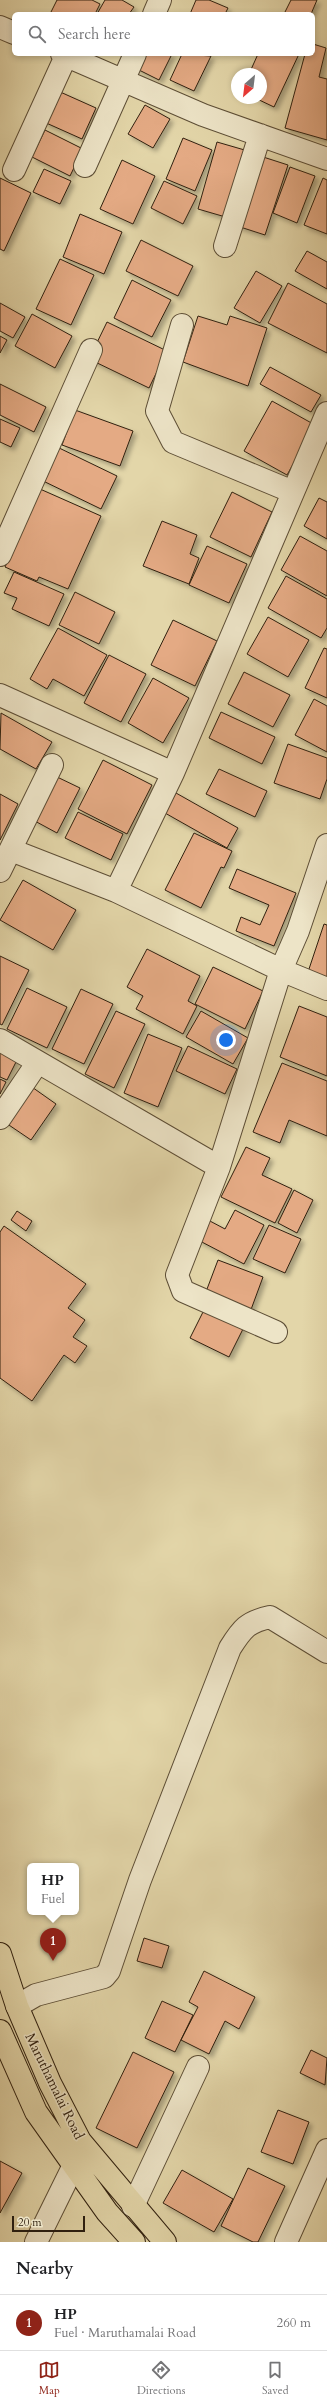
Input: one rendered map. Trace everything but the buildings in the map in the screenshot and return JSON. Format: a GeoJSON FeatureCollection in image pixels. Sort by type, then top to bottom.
{"type":"FeatureCollection","features":[{"type":"Feature","properties":{"kind":"main road","name":"Maruthamalai Road"},"geometry":{"type":"LineString","coordinates":[[0,1954],[17,2006],[50,2082],[80,2141],[133,2206],[165,2242]]}},
{"type":"Feature","properties":{"kind":"main road","name":"Maruthamalai Road"},"geometry":{"type":"LineString","coordinates":[[0,2031],[36,2112],[73,2167],[107,2212],[134,2242]]}},
{"type":"Feature","properties":{"kind":"street"},"geometry":{"type":"LineString","coordinates":[[155,12],[160,0]]}},
{"type":"Feature","properties":{"kind":"street"},"geometry":{"type":"LineString","coordinates":[[0,27],[12,32]]}},
{"type":"Feature","properties":{"kind":"street"},"geometry":{"type":"LineString","coordinates":[[14,170],[64,56]]}},
{"type":"Feature","properties":{"kind":"street"},"geometry":{"type":"LineString","coordinates":[[66,56],[203,115],[327,159]]}},
{"type":"Feature","properties":{"kind":"street"},"geometry":{"type":"LineString","coordinates":[[85,166],[135,56]]}},
{"type":"Feature","properties":{"kind":"street"},"geometry":{"type":"LineString","coordinates":[[225,246],[260,135]]}},
{"type":"Feature","properties":{"kind":"street"},"geometry":{"type":"LineString","coordinates":[[182,325],[157,411],[173,442],[293,492]]}},
{"type":"Feature","properties":{"kind":"street"},"geometry":{"type":"LineString","coordinates":[[0,555],[91,350]]}},
{"type":"Feature","properties":{"kind":"street"},"geometry":{"type":"LineString","coordinates":[[116,891],[173,773],[327,413]]}},
{"type":"Feature","properties":{"kind":"street"},"geometry":{"type":"LineString","coordinates":[[0,695],[173,773]]}},
{"type":"Feature","properties":{"kind":"street"},"geometry":{"type":"LineString","coordinates":[[0,871],[11,850],[19,828],[52,765]]}},
{"type":"Feature","properties":{"kind":"street"},"geometry":{"type":"LineString","coordinates":[[276,1332],[183,1291],[177,1274],[219,1167],[281,970],[298,931],[327,846]]}},
{"type":"Feature","properties":{"kind":"street"},"geometry":{"type":"LineString","coordinates":[[11,850],[116,891],[281,970],[327,989]]}},
{"type":"Feature","properties":{"kind":"street"},"geometry":{"type":"LineString","coordinates":[[0,1040],[219,1167]]}},
{"type":"Feature","properties":{"kind":"street"},"geometry":{"type":"LineString","coordinates":[[0,1118],[38,1062]]}},
{"type":"Feature","properties":{"kind":"street"},"geometry":{"type":"LineString","coordinates":[[17,2006],[36,1995],[104,1977],[109,1971],[140,1880],[221,1670],[230,1648],[241,1630],[254,1620],[270,1617],[327,1652]]}},
{"type":"Feature","properties":{"kind":"street"},"geometry":{"type":"LineString","coordinates":[[133,2206],[198,2067]]}},
{"type":"Feature","properties":{"kind":"street"},"geometry":{"type":"LineString","coordinates":[[286,2242],[327,2150]]}},
{"type":"Feature","properties":{"kind":"street"},"geometry":{"type":"LineString","coordinates":[[36,2242],[73,2167]]}},
{"type":"Feature","properties":{"kind":"place","name":"HP"},"geometry":{"type":"Point","coordinates":[53,1961]}}]}
